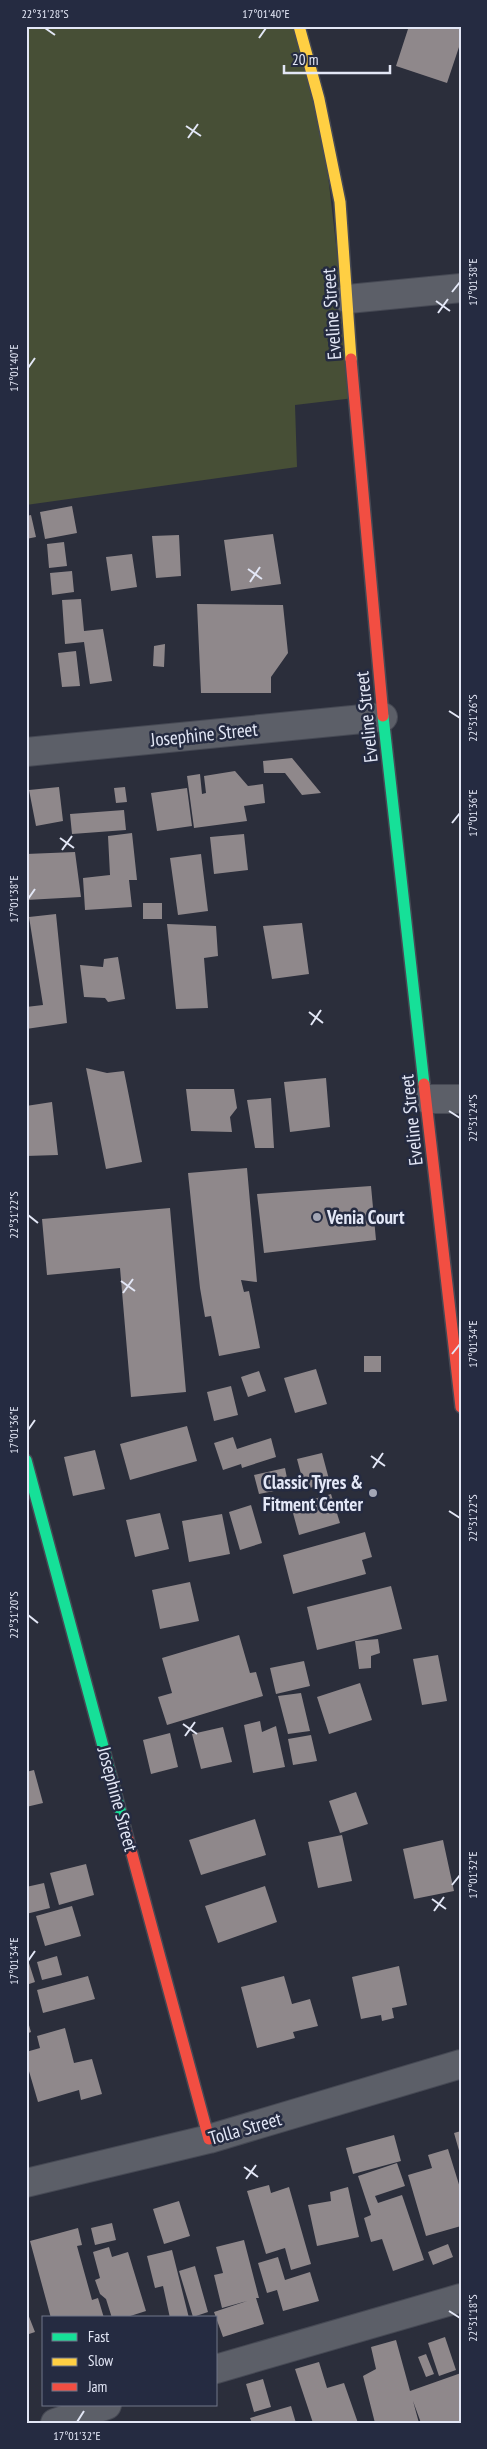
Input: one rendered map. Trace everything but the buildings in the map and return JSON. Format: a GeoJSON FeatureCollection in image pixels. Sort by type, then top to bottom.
{"type":"FeatureCollection","features":[{"type":"Feature","properties":{"kind":"street","name":"Eveline Street"},"geometry":{"type":"LineString","coordinates":[[300,26],[319,99],[340,202],[354,398],[383,717],[461,1407]]}},
{"type":"Feature","properties":{"kind":"street"},"geometry":{"type":"LineString","coordinates":[[348,299],[461,288]]}},
{"type":"Feature","properties":{"kind":"street","name":"Josephine Street"},"geometry":{"type":"LineString","coordinates":[[26,752],[383,717]]}},
{"type":"Feature","properties":{"kind":"street"},"geometry":{"type":"LineString","coordinates":[[427,1099],[461,1099]]}},
{"type":"Feature","properties":{"kind":"street","name":"Josephine Street"},"geometry":{"type":"LineString","coordinates":[[26,1460],[209,2139]]}},
{"type":"Feature","properties":{"kind":"street","name":"Tolla Street"},"geometry":{"type":"LineString","coordinates":[[26,2183],[209,2139],[461,2064]]}},
{"type":"Feature","properties":{"kind":"street"},"geometry":{"type":"LineString","coordinates":[[218,2368],[461,2298]]}},
{"type":"Feature","properties":{"kind":"street"},"geometry":{"type":"LineString","coordinates":[[55,2423],[104,2406]]}},
{"type":"Feature","properties":{"kind":"green space"},"geometry":{"type":"Polygon","coordinates":[[[26,26],[299,26],[319,99],[354,398],[295,405],[297,467],[26,505],[26,26]]]}},
{"type":"Feature","properties":{"kind":"traffic: fast"},"geometry":{"type":"LineString","coordinates":[[383,716],[424,1084]]}},
{"type":"Feature","properties":{"kind":"traffic: fast"},"geometry":{"type":"LineString","coordinates":[[26,1460],[125,1828]]}},
{"type":"Feature","properties":{"kind":"traffic: slow"},"geometry":{"type":"LineString","coordinates":[[299,26],[319,99],[340,202],[351,359]]}},
{"type":"Feature","properties":{"kind":"traffic: jam"},"geometry":{"type":"LineString","coordinates":[[351,359],[383,716]]}},
{"type":"Feature","properties":{"kind":"traffic: jam"},"geometry":{"type":"LineString","coordinates":[[424,1084],[461,1407]]}},
{"type":"Feature","properties":{"kind":"traffic: jam"},"geometry":{"type":"LineString","coordinates":[[125,1828],[209,2139]]}},
{"type":"Feature","properties":{"kind":"place","name":"Venia Court"},"geometry":{"type":"Point","coordinates":[317,1217]}},
{"type":"Feature","properties":{"kind":"place","name":"Classic Tyres & Fitment Center"},"geometry":{"type":"Point","coordinates":[373,1493]}}]}
